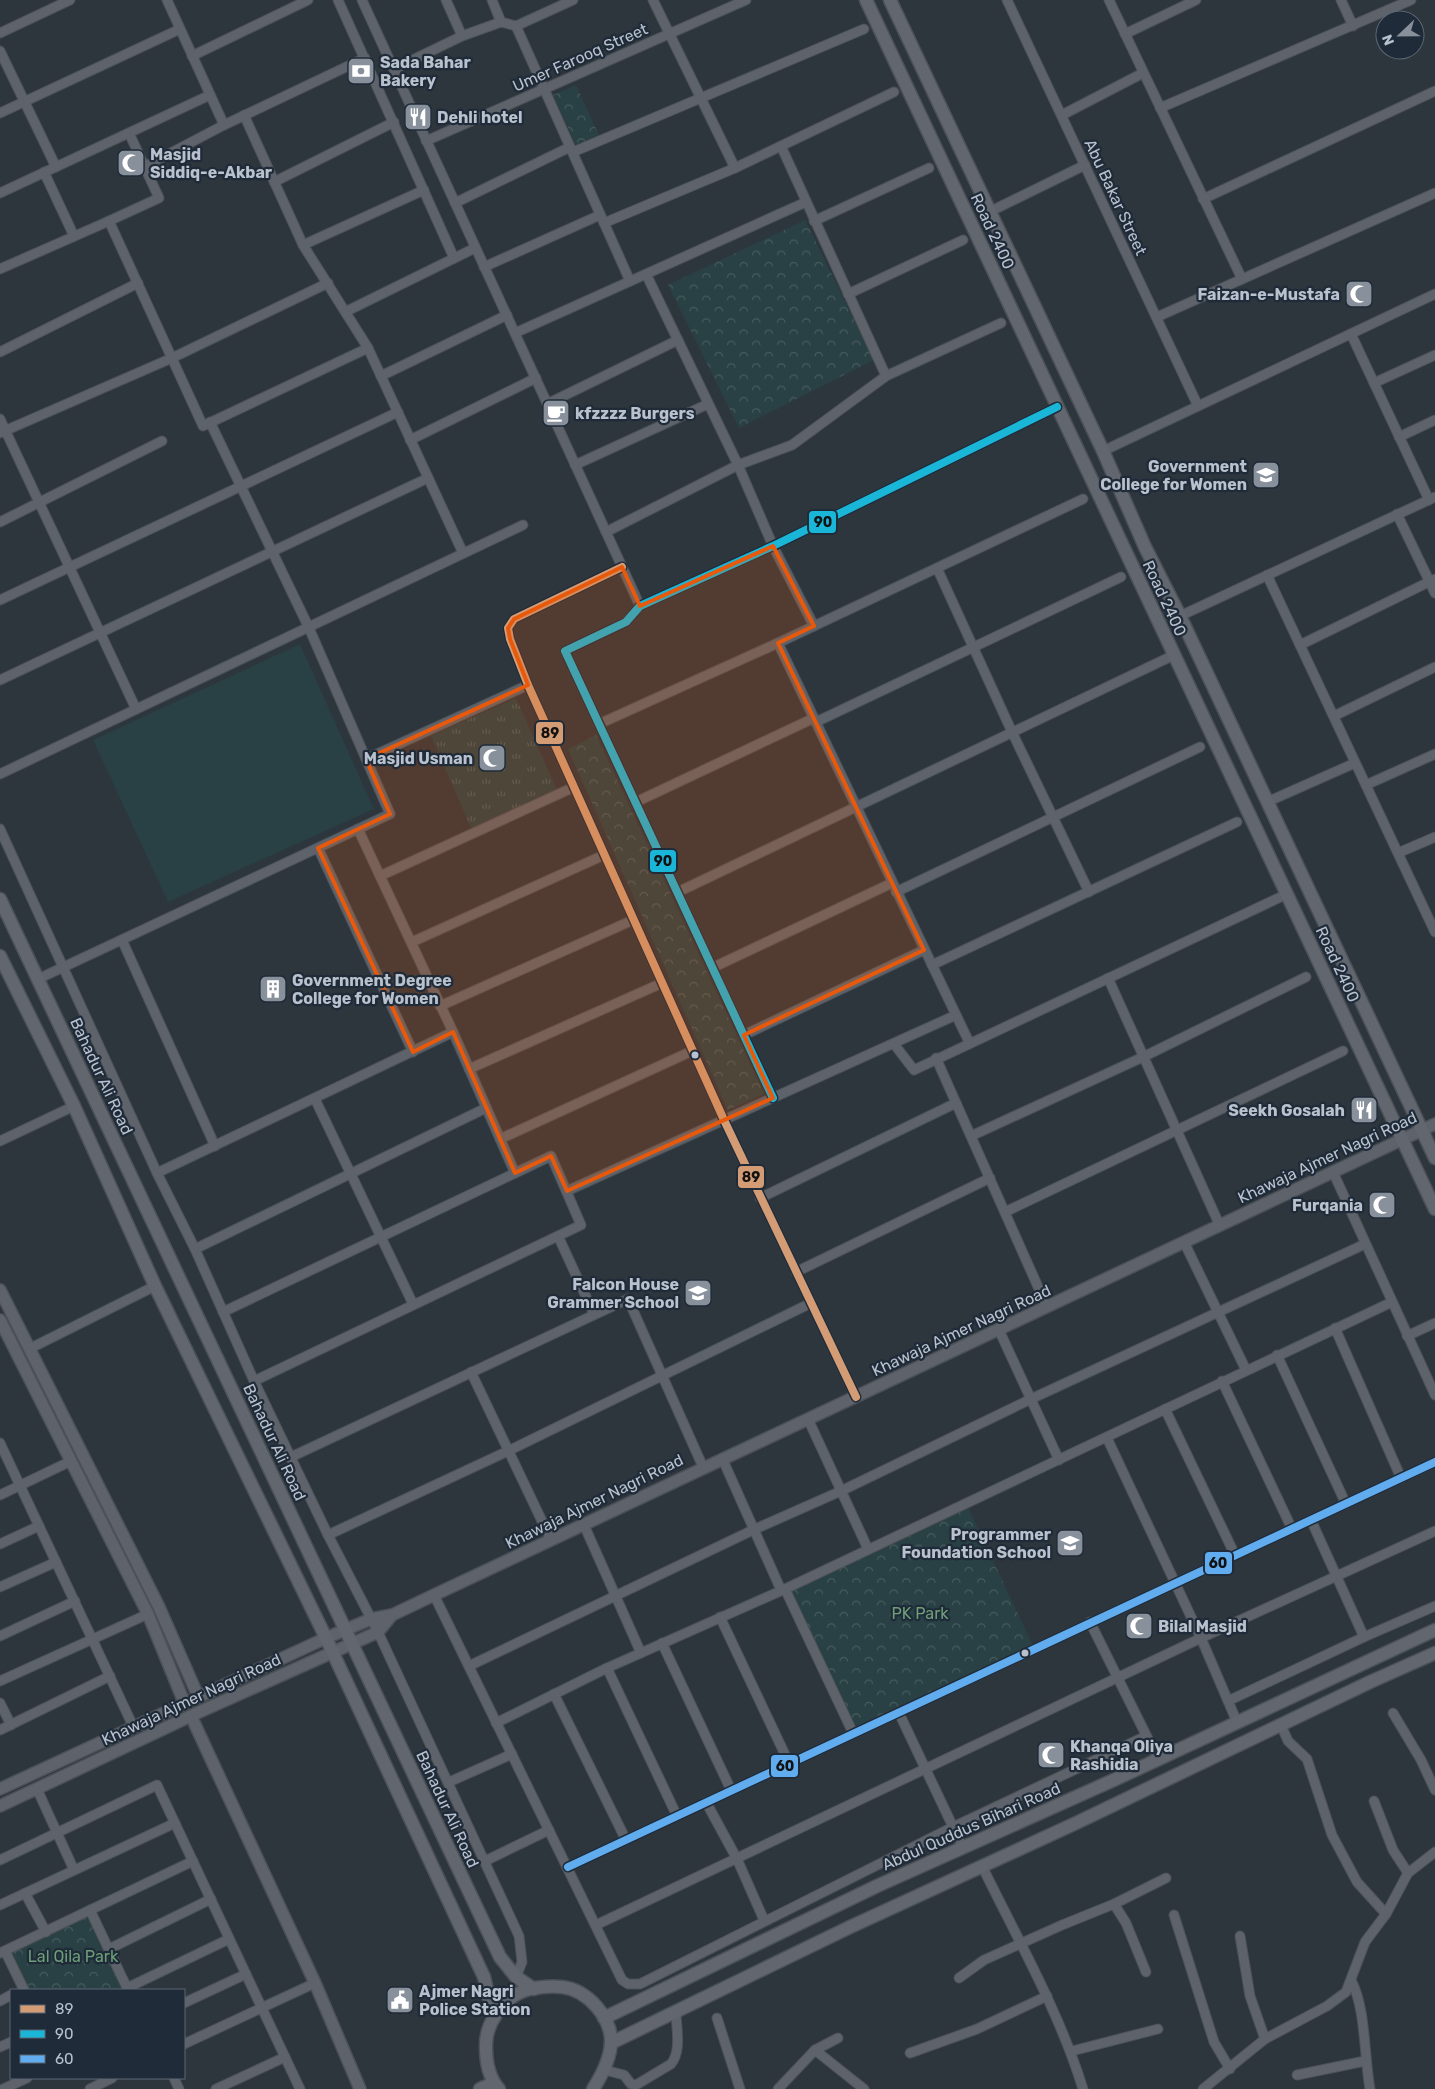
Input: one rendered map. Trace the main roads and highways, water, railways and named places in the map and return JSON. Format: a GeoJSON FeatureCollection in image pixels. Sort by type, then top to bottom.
{"type":"FeatureCollection","features":[{"type":"Feature","properties":{"kind":"main road","name":"Road 2400"},"geometry":{"type":"LineString","coordinates":[[866,0],[1435,1209]]}},
{"type":"Feature","properties":{"kind":"main road","name":"Road 2400"},"geometry":{"type":"LineString","coordinates":[[890,0],[1103,451],[1145,547],[1180,616],[1435,1158]]}},
{"type":"Feature","properties":{"kind":"main road"},"geometry":{"type":"LineString","coordinates":[[1127,556],[1145,547]]}},
{"type":"Feature","properties":{"kind":"main road","name":"Bahadur Ali Road"},"geometry":{"type":"LineString","coordinates":[[0,899],[500,1957],[516,1977],[534,1989]]}},
{"type":"Feature","properties":{"kind":"main road"},"geometry":{"type":"LineString","coordinates":[[0,956],[74,1106],[155,1286],[333,1652],[484,1977],[494,2018]]}},
{"type":"Feature","properties":{"kind":"main road","name":"Abdul Quddus Bihari Road"},"geometry":{"type":"LineString","coordinates":[[604,2018],[877,1886],[1158,1759],[1435,1630]]}},
{"type":"Feature","properties":{"kind":"main road"},"geometry":{"type":"LineString","coordinates":[[611,2043],[841,1932],[1435,1653]]}},
{"type":"Feature","properties":{"kind":"main road"},"geometry":{"type":"LineString","coordinates":[[480,2089],[496,2086],[486,2062],[485,2040],[489,2026],[501,2007],[521,1992],[563,1987],[584,1996],[595,2005],[604,2018],[611,2043],[605,2070],[593,2089]]}},
{"type":"Feature","properties":{"kind":"place","name":"Sada Bahar Bakery"},"geometry":{"type":"Point","coordinates":[361,71]}},
{"type":"Feature","properties":{"kind":"place","name":"Dehli hotel"},"geometry":{"type":"Point","coordinates":[418,117]}},
{"type":"Feature","properties":{"kind":"place","name":"Masjid Siddiq-e-Akbar"},"geometry":{"type":"Point","coordinates":[131,163]}},
{"type":"Feature","properties":{"kind":"place","name":"Faizan-e-Mustafa"},"geometry":{"type":"Point","coordinates":[1359,294]}},
{"type":"Feature","properties":{"kind":"place","name":"kfzzzz Burgers"},"geometry":{"type":"Point","coordinates":[556,413]}},
{"type":"Feature","properties":{"kind":"place","name":"Government College for Women"},"geometry":{"type":"Point","coordinates":[1266,475]}},
{"type":"Feature","properties":{"kind":"place","name":"Masjid Usman"},"geometry":{"type":"Point","coordinates":[492,758]}},
{"type":"Feature","properties":{"kind":"place","name":"Government Degree College for Women"},"geometry":{"type":"Point","coordinates":[273,989]}},
{"type":"Feature","properties":{"kind":"place","name":"Seekh Gosalah"},"geometry":{"type":"Point","coordinates":[1364,1110]}},
{"type":"Feature","properties":{"kind":"place","name":"Furqania"},"geometry":{"type":"Point","coordinates":[1382,1205]}},
{"type":"Feature","properties":{"kind":"place","name":"Falcon House Grammer School"},"geometry":{"type":"Point","coordinates":[698,1293]}},
{"type":"Feature","properties":{"kind":"place","name":"Programmer Foundation School"},"geometry":{"type":"Point","coordinates":[1070,1543]}},
{"type":"Feature","properties":{"kind":"place","name":"Bilal Masjid"},"geometry":{"type":"Point","coordinates":[1139,1626]}},
{"type":"Feature","properties":{"kind":"place","name":"Khanqa Oliya Rashidia"},"geometry":{"type":"Point","coordinates":[1051,1755]}},
{"type":"Feature","properties":{"kind":"place","name":"Ajmer Nagri Police Station"},"geometry":{"type":"Point","coordinates":[400,2000]}},
{"type":"Feature","properties":{"kind":"park label","name":"PK Park"},"geometry":{"type":"Point","coordinates":[920,1613]}},
{"type":"Feature","properties":{"kind":"park label","name":"Lal Qila Park"},"geometry":{"type":"Point","coordinates":[73,1956]}}]}
